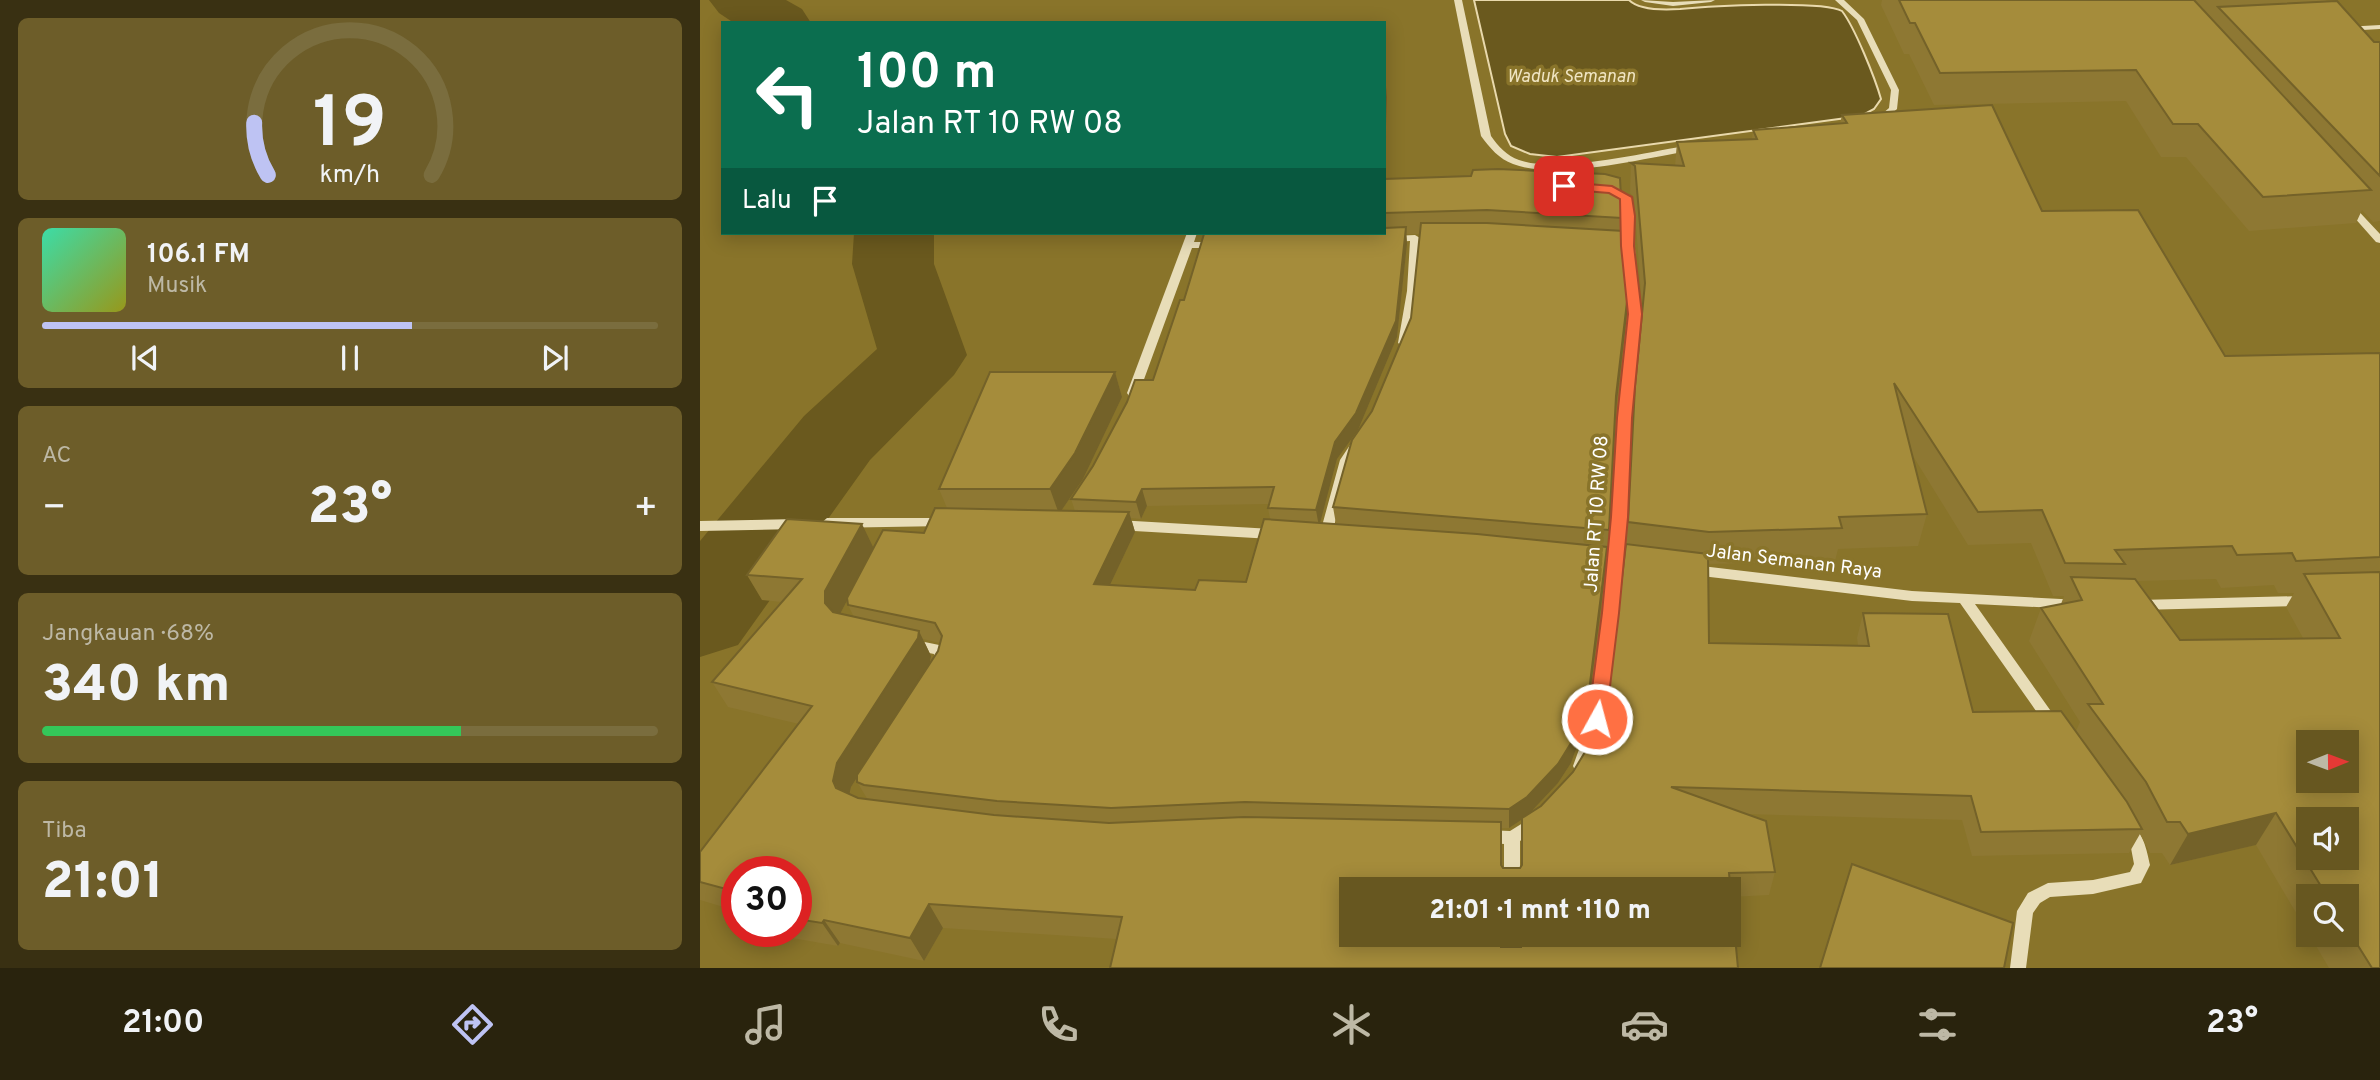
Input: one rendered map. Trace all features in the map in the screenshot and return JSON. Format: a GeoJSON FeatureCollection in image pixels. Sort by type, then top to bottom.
{"type":"FeatureCollection","features":[{"type":"Feature","properties":{"kind":"street"},"geometry":{"type":"LineString","coordinates":[[1458,0],[1486,136],[1496,150],[1517,163],[1554,168],[1703,146]]}},
{"type":"Feature","properties":{"kind":"street"},"geometry":{"type":"LineString","coordinates":[[1645,0],[1673,4],[1710,0]]}},
{"type":"Feature","properties":{"kind":"street"},"geometry":{"type":"LineString","coordinates":[[1839,0],[1860,19],[1895,90],[1893,109],[1880,121],[1866,123]]}},
{"type":"Feature","properties":{"kind":"street"},"geometry":{"type":"LineString","coordinates":[[2339,29],[2380,27]]}},
{"type":"Feature","properties":{"kind":"street","name":"Jalan RT 10 RW 08"},"geometry":{"type":"LineString","coordinates":[[1570,782],[1580,766],[1597,719],[1615,561],[1624,418],[1635,314],[1622,245],[1629,216],[1626,197],[1612,190],[1588,188]]}},
{"type":"Feature","properties":{"kind":"street"},"geometry":{"type":"LineString","coordinates":[[2343,199],[2380,240]]}},
{"type":"Feature","properties":{"kind":"street"},"geometry":{"type":"LineString","coordinates":[[1128,406],[1191,235]]}},
{"type":"Feature","properties":{"kind":"street"},"geometry":{"type":"LineString","coordinates":[[1386,239],[1422,238],[1405,338],[1400,349]]}},
{"type":"Feature","properties":{"kind":"street"},"geometry":{"type":"LineString","coordinates":[[1186,245],[1227,244]]}},
{"type":"Feature","properties":{"kind":"street"},"geometry":{"type":"LineString","coordinates":[[1325,537],[1346,460],[1359,441]]}},
{"type":"Feature","properties":{"kind":"street"},"geometry":{"type":"LineString","coordinates":[[700,526],[788,524],[895,527],[953,522]]}},
{"type":"Feature","properties":{"kind":"street"},"geometry":{"type":"LineString","coordinates":[[1104,524],[1284,534]]}},
{"type":"Feature","properties":{"kind":"street"},"geometry":{"type":"LineString","coordinates":[[1575,556],[1656,565]]}},
{"type":"Feature","properties":{"kind":"street","name":"Jalan Semanan Raya"},"geometry":{"type":"LineString","coordinates":[[1683,569],[1964,599],[2083,604]]}},
{"type":"Feature","properties":{"kind":"street"},"geometry":{"type":"LineString","coordinates":[[1964,599],[2059,732]]}},
{"type":"Feature","properties":{"kind":"street"},"geometry":{"type":"LineString","coordinates":[[2123,604],[2316,600]]}},
{"type":"Feature","properties":{"kind":"street"},"geometry":{"type":"LineString","coordinates":[[889,639],[939,650],[942,657],[933,677]]}},
{"type":"Feature","properties":{"kind":"street"},"geometry":{"type":"LineString","coordinates":[[1471,836],[1513,838],[1542,815]]}},
{"type":"Feature","properties":{"kind":"street"},"geometry":{"type":"LineString","coordinates":[[2018,968],[2025,911],[2034,898],[2048,890],[2093,887],[2135,878],[2142,865],[2138,847],[2122,820]]}},
{"type":"Feature","properties":{"kind":"street"},"geometry":{"type":"LineString","coordinates":[[1512,877],[1513,838]]}},
{"type":"Feature","properties":{"kind":"street"},"geometry":{"type":"LineString","coordinates":[[1512,947],[1512,968]]}},
{"type":"Feature","properties":{"kind":"water","name":"Waduk Semanan"},"geometry":{"type":"Polygon","coordinates":[[[1474,0],[1629,0],[1646,8],[1660,9],[1765,5],[1831,8],[1842,11],[1853,29],[1881,99],[1874,109],[1861,116],[1557,157],[1530,154],[1511,146],[1505,134],[1474,0]]]}},
{"type":"Feature","properties":{"kind":"building"},"geometry":{"type":"Polygon","coordinates":[[[1899,0],[2194,0],[2371,190],[2263,197],[2198,124],[2173,124],[2136,70],[1940,73],[1915,23],[1910,23],[1899,0]]]}},
{"type":"Feature","properties":{"kind":"building"},"geometry":{"type":"Polygon","coordinates":[[[2337,1],[2374,42],[2380,42],[2380,176],[2218,7],[2337,1]]]}},
{"type":"Feature","properties":{"kind":"building"},"geometry":{"type":"Polygon","coordinates":[[[1992,105],[2042,211],[2138,210],[2225,356],[2380,353],[2380,557],[2296,561],[2292,553],[2237,555],[2232,546],[2115,550],[2125,564],[2065,563],[2042,510],[1978,512],[1894,383],[1927,514],[1839,517],[1842,528],[1709,532],[1628,522],[1635,386],[1645,283],[1635,166],[1631,163],[1684,166],[1677,142],[1757,139],[1753,130],[1847,123],[1842,115],[1992,105]]]}},
{"type":"Feature","properties":{"kind":"building"},"geometry":{"type":"Polygon","coordinates":[[[1473,170],[1605,174],[1620,178],[1622,218],[1487,210],[1386,213],[1386,179],[1471,176],[1473,170]]]}},
{"type":"Feature","properties":{"kind":"building"},"geometry":{"type":"Polygon","coordinates":[[[1421,223],[1487,223],[1624,231],[1628,293],[1616,396],[1609,530],[1333,507],[1352,440],[1372,411],[1411,318],[1421,223]]]}},
{"type":"Feature","properties":{"kind":"building"},"geometry":{"type":"Polygon","coordinates":[[[1406,227],[1396,321],[1356,413],[1335,442],[1316,510],[1268,508],[1274,487],[1142,489],[1136,502],[1071,499],[1093,466],[1127,402],[1135,380],[1153,380],[1180,300],[1184,300],[1204,235],[1386,235],[1386,228],[1406,227]]]}},
{"type":"Feature","properties":{"kind":"building"},"geometry":{"type":"Polygon","coordinates":[[[990,372],[1115,372],[1075,453],[1050,489],[939,489],[990,372]]]}},
{"type":"Feature","properties":{"kind":"building"},"geometry":{"type":"Polygon","coordinates":[[[935,508],[1129,512],[1094,584],[1195,590],[1199,580],[1246,582],[1264,519],[1477,534],[1607,547],[1588,699],[1571,743],[1558,764],[1527,797],[1509,809],[1245,802],[1111,808],[997,801],[864,785],[857,782],[857,775],[938,651],[942,636],[935,623],[848,605],[847,598],[883,530],[924,533],[935,508]]]}},
{"type":"Feature","properties":{"kind":"building"},"geometry":{"type":"Polygon","coordinates":[[[787,519],[862,524],[825,591],[825,603],[833,612],[919,631],[918,638],[837,763],[833,781],[836,788],[858,798],[994,815],[1109,823],[1244,817],[1501,822],[1501,865],[1503,868],[1520,868],[1522,818],[1541,806],[1573,772],[1591,742],[1608,695],[1626,544],[1708,554],[1709,643],[1869,646],[1863,613],[1948,614],[1973,712],[2061,711],[2127,802],[2142,829],[1981,832],[1971,796],[1671,787],[1766,821],[1775,872],[1729,873],[1729,877],[1339,877],[1339,947],[1736,947],[1738,968],[1110,968],[1122,917],[929,904],[910,938],[824,920],[822,923],[812,921],[812,856],[721,856],[721,888],[700,882],[700,852],[812,706],[712,682],[802,579],[747,575],[787,519]]]}},
{"type":"Feature","properties":{"kind":"building"},"geometry":{"type":"Polygon","coordinates":[[[2380,572],[2380,968],[2372,968],[2359,947],[2359,884],[2320,884],[2311,870],[2359,870],[2359,807],[2296,807],[2296,846],[2276,813],[2188,834],[2180,822],[2167,822],[2146,782],[2088,704],[2103,704],[2041,608],[2082,600],[2071,577],[2135,579],[2180,640],[2340,638],[2304,574],[2380,572]]]}},
{"type":"Feature","properties":{"kind":"building"},"geometry":{"type":"Polygon","coordinates":[[[1852,864],[2013,923],[2004,968],[1820,968],[1852,864]]]}},
{"type":"Feature","properties":{"kind":"waterway"},"geometry":{"type":"LineString","coordinates":[[741,0],[776,21]]}},
{"type":"Feature","properties":{"kind":"waterway"},"geometry":{"type":"LineString","coordinates":[[700,616],[837,438],[923,355],[893,264],[894,235]]}},
{"type":"Feature","properties":{"kind":"route"},"geometry":{"type":"LineString","coordinates":[[1564,186],[1612,190],[1626,197],[1629,216],[1628,246],[1635,314],[1624,418],[1620,517],[1611,613],[1597,719]]}}]}
